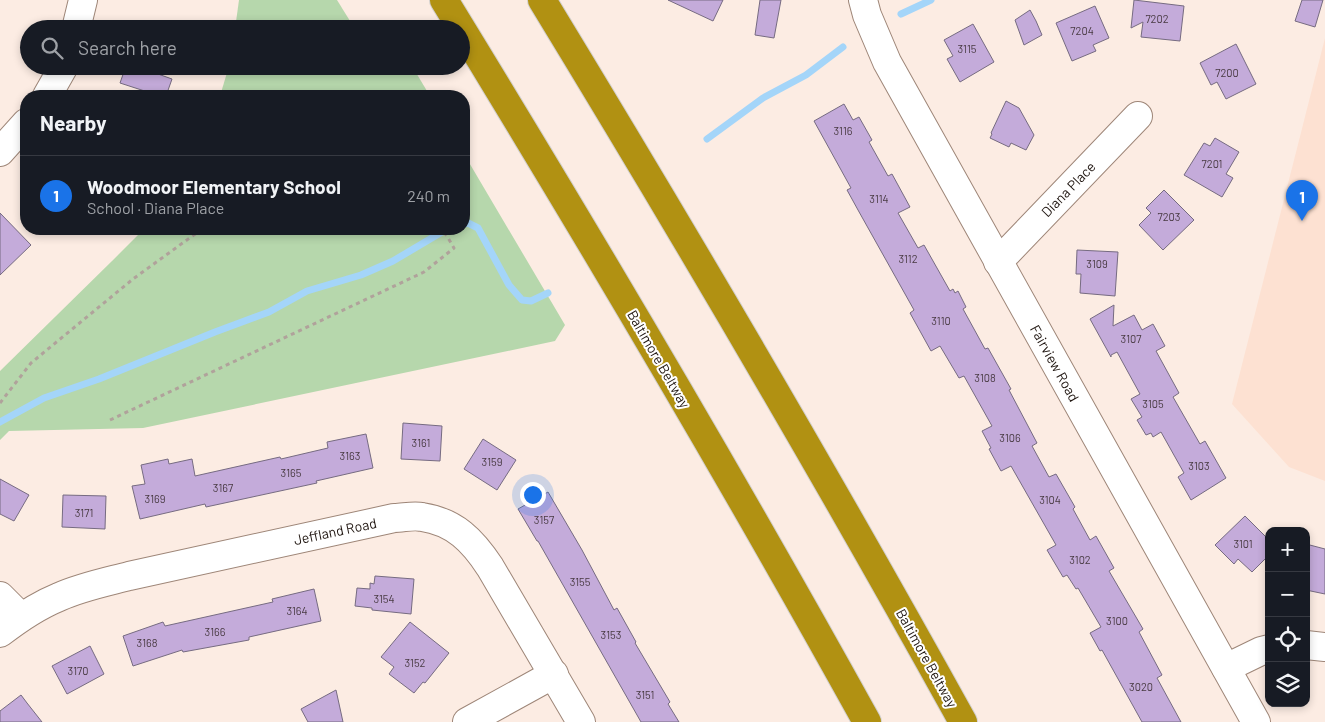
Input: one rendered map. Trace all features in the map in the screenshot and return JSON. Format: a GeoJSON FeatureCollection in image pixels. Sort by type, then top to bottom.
{"type":"FeatureCollection","features":[{"type":"Feature","properties":{"kind":"highway","name":"Baltimore Beltway"},"geometry":{"type":"LineString","coordinates":[[444,0],[456,20]]}},
{"type":"Feature","properties":{"kind":"highway","name":"Baltimore Beltway"},"geometry":{"type":"LineString","coordinates":[[542,0],[774,389],[894,598],[962,722]]}},
{"type":"Feature","properties":{"kind":"highway","name":"Baltimore Beltway"},"geometry":{"type":"LineString","coordinates":[[470,43],[573,212],[690,411],[867,722]]}},
{"type":"Feature","properties":{"kind":"street"},"geometry":{"type":"LineString","coordinates":[[78,20],[83,0]]}},
{"type":"Feature","properties":{"kind":"street","name":"Fairview Road"},"geometry":{"type":"LineString","coordinates":[[863,0],[867,15],[888,62],[1256,722]]}},
{"type":"Feature","properties":{"kind":"street"},"geometry":{"type":"LineString","coordinates":[[50,90],[59,75]]}},
{"type":"Feature","properties":{"kind":"street","name":"Diana Place"},"geometry":{"type":"LineString","coordinates":[[998,262],[1138,116]]}},
{"type":"Feature","properties":{"kind":"street"},"geometry":{"type":"LineString","coordinates":[[0,152],[20,130]]}},
{"type":"Feature","properties":{"kind":"street","name":"Jeffland Road"},"geometry":{"type":"LineString","coordinates":[[0,596],[10,625],[58,597],[129,576],[394,518],[421,516],[445,523],[463,534],[479,550],[554,674],[580,722]]}},
{"type":"Feature","properties":{"kind":"street"},"geometry":{"type":"LineString","coordinates":[[1310,645],[1325,647]]}},
{"type":"Feature","properties":{"kind":"street"},"geometry":{"type":"LineString","coordinates":[[1226,668],[1265,650]]}},
{"type":"Feature","properties":{"kind":"street"},"geometry":{"type":"LineString","coordinates":[[467,722],[554,674]]}},
{"type":"Feature","properties":{"kind":"path"},"geometry":{"type":"LineString","coordinates":[[0,403],[31,363],[133,278],[194,235]]}},
{"type":"Feature","properties":{"kind":"path"},"geometry":{"type":"LineString","coordinates":[[110,420],[424,272],[454,248],[447,235]]}},
{"type":"Feature","properties":{"kind":"shaded area"},"geometry":{"type":"Polygon","coordinates":[[[1325,38],[1325,481],[1289,467],[1232,404],[1325,38]]]}},
{"type":"Feature","properties":{"kind":"green space"},"geometry":{"type":"Polygon","coordinates":[[[239,0],[337,0],[349,20],[236,20],[239,0]]]}},
{"type":"Feature","properties":{"kind":"green space"},"geometry":{"type":"Polygon","coordinates":[[[226,75],[417,75],[426,90],[222,90],[226,75]]]}},
{"type":"Feature","properties":{"kind":"green space"},"geometry":{"type":"Polygon","coordinates":[[[470,164],[565,325],[555,341],[143,428],[9,431],[0,440],[0,371],[138,235],[470,235],[470,164]]]}},
{"type":"Feature","properties":{"kind":"building"},"geometry":{"type":"Polygon","coordinates":[[[668,0],[723,0],[713,21],[668,0]]]}},
{"type":"Feature","properties":{"kind":"building"},"geometry":{"type":"Polygon","coordinates":[[[760,0],[781,0],[774,38],[755,35],[760,0]]]}},
{"type":"Feature","properties":{"kind":"building"},"geometry":{"type":"Polygon","coordinates":[[[1134,0],[1184,6],[1180,41],[1141,37],[1143,22],[1131,28],[1134,0]]]}},
{"type":"Feature","properties":{"kind":"building"},"geometry":{"type":"Polygon","coordinates":[[[1302,0],[1323,0],[1315,27],[1295,21],[1302,0]]]}},
{"type":"Feature","properties":{"kind":"building"},"geometry":{"type":"Polygon","coordinates":[[[1095,6],[1109,38],[1093,45],[1096,51],[1072,61],[1056,23],[1095,6]]]}},
{"type":"Feature","properties":{"kind":"building"},"geometry":{"type":"Polygon","coordinates":[[[1030,10],[1042,35],[1024,45],[1015,20],[1030,10]]]}},
{"type":"Feature","properties":{"kind":"building"},"geometry":{"type":"Polygon","coordinates":[[[973,24],[994,62],[960,82],[947,59],[953,56],[944,40],[973,24]]]}},
{"type":"Feature","properties":{"kind":"building"},"geometry":{"type":"Polygon","coordinates":[[[1236,44],[1256,84],[1226,99],[1217,82],[1211,85],[1200,63],[1236,44]]]}},
{"type":"Feature","properties":{"kind":"building"},"geometry":{"type":"Polygon","coordinates":[[[123,75],[161,75],[172,79],[168,90],[142,90],[120,83],[123,75]]]}},
{"type":"Feature","properties":{"kind":"building"},"geometry":{"type":"Polygon","coordinates":[[[1006,101],[1019,108],[1034,135],[1026,150],[1011,143],[1009,147],[990,138],[1006,101]]]}},
{"type":"Feature","properties":{"kind":"building"},"geometry":{"type":"Polygon","coordinates":[[[844,104],[853,120],[859,117],[872,140],[869,142],[888,176],[892,174],[910,207],[898,213],[918,248],[924,245],[950,291],[953,289],[955,293],[958,291],[966,307],[963,309],[985,349],[988,348],[1011,389],[1009,390],[1037,443],[1032,446],[1049,477],[1056,474],[1075,507],[1073,509],[1090,540],[1096,536],[1114,568],[1109,571],[1143,629],[1139,632],[1162,675],[1157,678],[1181,722],[1142,722],[1102,650],[1100,651],[1090,633],[1101,627],[1078,588],[1076,589],[1067,575],[1063,577],[1047,550],[1056,545],[1011,466],[1001,471],[989,449],[991,448],[982,431],[992,426],[964,376],[959,378],[940,346],[931,351],[910,313],[914,310],[847,190],[851,188],[814,121],[844,104]]]}},
{"type":"Feature","properties":{"kind":"building"},"geometry":{"type":"Polygon","coordinates":[[[1215,138],[1239,152],[1226,174],[1233,178],[1222,197],[1184,175],[1204,143],[1210,146],[1215,138]]]}},
{"type":"Feature","properties":{"kind":"building"},"geometry":{"type":"Polygon","coordinates":[[[1164,190],[1194,220],[1163,250],[1139,225],[1151,213],[1146,208],[1164,190]]]}},
{"type":"Feature","properties":{"kind":"building"},"geometry":{"type":"Polygon","coordinates":[[[0,213],[31,245],[0,275],[0,213]]]}},
{"type":"Feature","properties":{"kind":"building"},"geometry":{"type":"Polygon","coordinates":[[[1077,250],[1118,252],[1115,296],[1080,293],[1081,274],[1076,274],[1077,250]]]}},
{"type":"Feature","properties":{"kind":"building"},"geometry":{"type":"Polygon","coordinates":[[[1114,305],[1113,326],[1134,315],[1142,330],[1153,324],[1165,346],[1156,351],[1179,393],[1173,397],[1200,444],[1205,441],[1226,478],[1191,500],[1178,477],[1184,473],[1161,432],[1153,437],[1151,433],[1146,435],[1137,420],[1142,417],[1131,399],[1140,394],[1117,352],[1111,355],[1111,357],[1090,319],[1114,305]]]}},
{"type":"Feature","properties":{"kind":"building"},"geometry":{"type":"Polygon","coordinates":[[[403,423],[442,426],[440,461],[401,459],[403,423]]]}},
{"type":"Feature","properties":{"kind":"building"},"geometry":{"type":"Polygon","coordinates":[[[366,434],[373,468],[316,481],[317,483],[206,507],[205,504],[140,519],[132,486],[145,484],[141,465],[168,459],[169,464],[192,459],[195,476],[328,448],[327,442],[366,434]]]}},
{"type":"Feature","properties":{"kind":"building"},"geometry":{"type":"Polygon","coordinates":[[[483,439],[516,460],[497,490],[464,469],[483,439]]]}},
{"type":"Feature","properties":{"kind":"building"},"geometry":{"type":"Polygon","coordinates":[[[0,479],[29,495],[14,521],[0,514],[0,479]]]}},
{"type":"Feature","properties":{"kind":"building"},"geometry":{"type":"Polygon","coordinates":[[[548,492],[614,610],[617,608],[635,643],[670,702],[668,704],[679,722],[641,722],[518,509],[548,492]]]}},
{"type":"Feature","properties":{"kind":"building"},"geometry":{"type":"Polygon","coordinates":[[[63,495],[106,496],[105,529],[62,527],[63,495]]]}},
{"type":"Feature","properties":{"kind":"building"},"geometry":{"type":"Polygon","coordinates":[[[1245,516],[1265,536],[1265,559],[1252,572],[1238,559],[1234,564],[1215,545],[1245,516]]]}},
{"type":"Feature","properties":{"kind":"building"},"geometry":{"type":"Polygon","coordinates":[[[1310,545],[1325,549],[1325,594],[1310,591],[1310,545]]]}},
{"type":"Feature","properties":{"kind":"building"},"geometry":{"type":"Polygon","coordinates":[[[375,576],[414,579],[411,614],[372,610],[372,608],[355,606],[357,588],[370,589],[370,583],[374,584],[375,576]]]}},
{"type":"Feature","properties":{"kind":"building"},"geometry":{"type":"Polygon","coordinates":[[[314,589],[321,621],[249,637],[249,640],[183,652],[182,650],[133,666],[123,636],[163,622],[165,626],[273,602],[272,599],[314,589]]]}},
{"type":"Feature","properties":{"kind":"building"},"geometry":{"type":"Polygon","coordinates":[[[410,622],[449,653],[425,683],[423,682],[414,693],[389,674],[394,667],[381,657],[410,622]]]}},
{"type":"Feature","properties":{"kind":"building"},"geometry":{"type":"Polygon","coordinates":[[[90,646],[104,674],[67,694],[52,666],[90,646]]]}},
{"type":"Feature","properties":{"kind":"building"},"geometry":{"type":"Polygon","coordinates":[[[336,690],[343,722],[308,722],[301,709],[336,690]]]}},
{"type":"Feature","properties":{"kind":"building"},"geometry":{"type":"Polygon","coordinates":[[[21,695],[42,722],[0,722],[0,711],[21,695]]]}},
{"type":"Feature","properties":{"kind":"waterway"},"geometry":{"type":"LineString","coordinates":[[901,14],[931,0]]}},
{"type":"Feature","properties":{"kind":"waterway"},"geometry":{"type":"LineString","coordinates":[[707,139],[763,98],[806,75],[843,47]]}},
{"type":"Feature","properties":{"kind":"waterway"},"geometry":{"type":"LineString","coordinates":[[470,224],[478,228],[509,285],[522,300],[531,301],[548,293]]}},
{"type":"Feature","properties":{"kind":"waterway"},"geometry":{"type":"LineString","coordinates":[[0,422],[44,398],[99,379],[269,312],[307,291],[361,275],[393,261],[437,235]]}},
{"type":"Feature","properties":{"kind":"place","name":"Woodmoor Elementary School"},"geometry":{"type":"Point","coordinates":[1302,221]}}]}
